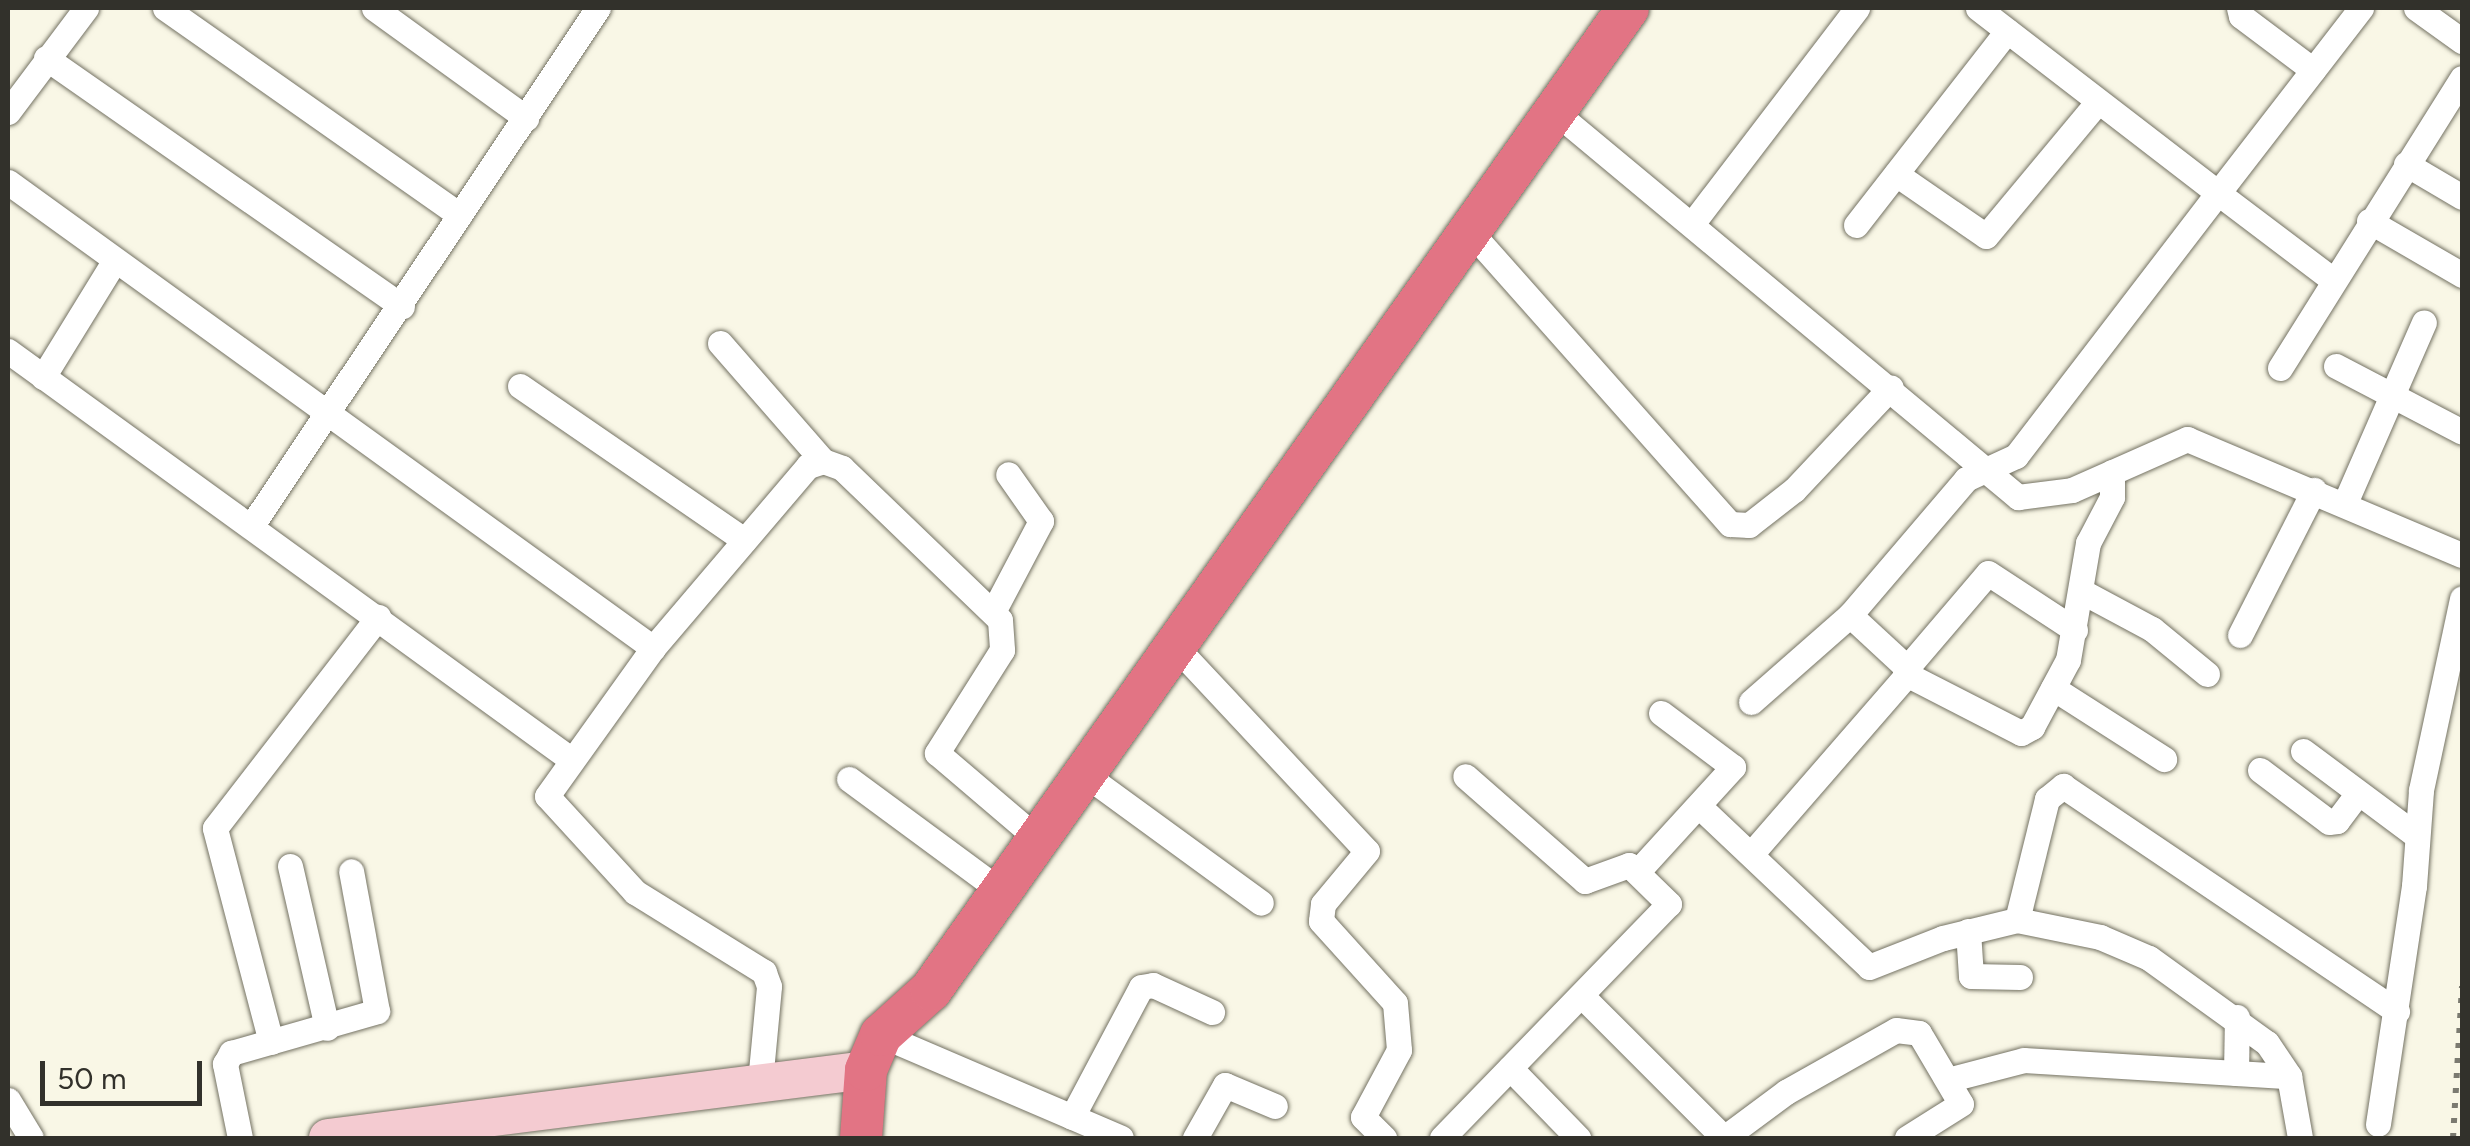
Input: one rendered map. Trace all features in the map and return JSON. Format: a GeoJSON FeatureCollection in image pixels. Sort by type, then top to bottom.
{"type":"FeatureCollection","features":[{"type":"Feature","properties":{"kind":"highway"},"geometry":{"type":"LineString","coordinates":[[858,1130],[874,1052],[921,1004],[1467,228],[1628,8]]}},
{"type":"Feature","properties":{"kind":"main road"},"geometry":{"type":"LineString","coordinates":[[328,1138],[407,1134],[760,1082],[874,1052]]}},
{"type":"Feature","properties":{"kind":"street"},"geometry":{"type":"LineString","coordinates":[[8,112],[86,8]]}},
{"type":"Feature","properties":{"kind":"street"},"geometry":{"type":"LineString","coordinates":[[165,8],[459,215]]}},
{"type":"Feature","properties":{"kind":"street"},"geometry":{"type":"LineString","coordinates":[[374,8],[526,118]]}},
{"type":"Feature","properties":{"kind":"street"},"geometry":{"type":"LineString","coordinates":[[1692,224],[1857,8]]}},
{"type":"Feature","properties":{"kind":"street"},"geometry":{"type":"LineString","coordinates":[[1978,8],[2097,103],[2333,280]]}},
{"type":"Feature","properties":{"kind":"street"},"geometry":{"type":"LineString","coordinates":[[2238,8],[2242,16],[2314,70]]}},
{"type":"Feature","properties":{"kind":"street"},"geometry":{"type":"LineString","coordinates":[[1751,702],[1850,615],[1966,480],[2016,456],[2361,8]]}},
{"type":"Feature","properties":{"kind":"street"},"geometry":{"type":"LineString","coordinates":[[2416,8],[2462,41]]}},
{"type":"Feature","properties":{"kind":"street"},"geometry":{"type":"LineString","coordinates":[[252,524],[526,118],[589,11]]}},
{"type":"Feature","properties":{"kind":"street"},"geometry":{"type":"LineString","coordinates":[[1856,225],[2006,31]]}},
{"type":"Feature","properties":{"kind":"street"},"geometry":{"type":"LineString","coordinates":[[46,58],[402,306]]}},
{"type":"Feature","properties":{"kind":"street"},"geometry":{"type":"LineString","coordinates":[[2280,368],[2369,220],[2462,78]]}},
{"type":"Feature","properties":{"kind":"street"},"geometry":{"type":"LineString","coordinates":[[1896,174],[1986,236],[2097,103]]}},
{"type":"Feature","properties":{"kind":"street"},"geometry":{"type":"LineString","coordinates":[[1554,110],[1891,387],[2018,498],[2072,490],[2187,439],[2462,555]]}},
{"type":"Feature","properties":{"kind":"street"},"geometry":{"type":"LineString","coordinates":[[2406,164],[2462,197]]}},
{"type":"Feature","properties":{"kind":"street"},"geometry":{"type":"LineString","coordinates":[[8,182],[113,263],[653,648]]}},
{"type":"Feature","properties":{"kind":"street"},"geometry":{"type":"LineString","coordinates":[[2369,220],[2462,275]]}},
{"type":"Feature","properties":{"kind":"street"},"geometry":{"type":"LineString","coordinates":[[1467,228],[1730,524],[1749,525],[1794,490],[1891,387]]}},
{"type":"Feature","properties":{"kind":"street"},"geometry":{"type":"LineString","coordinates":[[43,377],[113,263]]}},
{"type":"Feature","properties":{"kind":"street"},"geometry":{"type":"LineString","coordinates":[[2345,504],[2424,322]]}},
{"type":"Feature","properties":{"kind":"street"},"geometry":{"type":"LineString","coordinates":[[720,343],[823,461],[842,468],[1000,620],[1002,650],[938,754],[1037,838]]}},
{"type":"Feature","properties":{"kind":"street"},"geometry":{"type":"LineString","coordinates":[[8,351],[252,524],[569,758]]}},
{"type":"Feature","properties":{"kind":"street"},"geometry":{"type":"LineString","coordinates":[[2336,366],[2462,432]]}},
{"type":"Feature","properties":{"kind":"street"},"geometry":{"type":"LineString","coordinates":[[520,386],[744,540]]}},
{"type":"Feature","properties":{"kind":"street"},"geometry":{"type":"LineString","coordinates":[[760,1082],[768,978],[635,892],[550,804],[550,787],[653,648],[808,466],[823,461]]}},
{"type":"Feature","properties":{"kind":"street"},"geometry":{"type":"LineString","coordinates":[[1850,615],[1906,671],[2021,734],[2032,727],[2053,688],[2075,630],[2088,543],[2112,497],[2112,472]]}},
{"type":"Feature","properties":{"kind":"street"},"geometry":{"type":"LineString","coordinates":[[993,612],[1041,521],[1008,474]]}},
{"type":"Feature","properties":{"kind":"street"},"geometry":{"type":"LineString","coordinates":[[2240,635],[2314,490]]}},
{"type":"Feature","properties":{"kind":"street"},"geometry":{"type":"LineString","coordinates":[[1752,854],[1988,573],[2075,630]]}},
{"type":"Feature","properties":{"kind":"street"},"geometry":{"type":"LineString","coordinates":[[2080,590],[2152,629],[2207,674]]}},
{"type":"Feature","properties":{"kind":"street"},"geometry":{"type":"LineString","coordinates":[[2378,1124],[2397,1011],[2417,836],[2462,598]]}},
{"type":"Feature","properties":{"kind":"street"},"geometry":{"type":"LineString","coordinates":[[271,1042],[215,828],[378,618]]}},
{"type":"Feature","properties":{"kind":"street"},"geometry":{"type":"LineString","coordinates":[[1174,644],[1368,851],[1323,904],[1321,922],[1395,1003],[1399,1050],[1363,1117],[1384,1138]]}},
{"type":"Feature","properties":{"kind":"street"},"geometry":{"type":"LineString","coordinates":[[2053,688],[2164,759]]}},
{"type":"Feature","properties":{"kind":"street"},"geometry":{"type":"LineString","coordinates":[[1638,871],[1702,808],[1733,768],[1661,713]]}},
{"type":"Feature","properties":{"kind":"street"},"geometry":{"type":"LineString","coordinates":[[2303,751],[2417,836]]}},
{"type":"Feature","properties":{"kind":"street"},"geometry":{"type":"LineString","coordinates":[[2260,770],[2329,822],[2337,821],[2357,794]]}},
{"type":"Feature","properties":{"kind":"street"},"geometry":{"type":"LineString","coordinates":[[1083,773],[1261,903]]}},
{"type":"Feature","properties":{"kind":"street"},"geometry":{"type":"LineString","coordinates":[[1442,1138],[1669,904],[1638,871],[1625,865],[1585,881],[1465,776]]}},
{"type":"Feature","properties":{"kind":"street"},"geometry":{"type":"LineString","coordinates":[[848,779],[1001,891]]}},
{"type":"Feature","properties":{"kind":"street"},"geometry":{"type":"LineString","coordinates":[[2017,920],[2048,799],[2063,786],[2397,1011]]}},
{"type":"Feature","properties":{"kind":"street"},"geometry":{"type":"LineString","coordinates":[[1702,808],[1861,964],[1876,966],[1968,931],[2017,920],[2118,943],[2237,1017],[2290,1076],[2300,1138]]}},
{"type":"Feature","properties":{"kind":"street"},"geometry":{"type":"LineString","coordinates":[[290,866],[327,1028]]}},
{"type":"Feature","properties":{"kind":"street"},"geometry":{"type":"LineString","coordinates":[[240,1138],[226,1058],[376,1011],[351,871]]}},
{"type":"Feature","properties":{"kind":"street"},"geometry":{"type":"LineString","coordinates":[[1968,931],[1971,976],[2020,977]]}},
{"type":"Feature","properties":{"kind":"street"},"geometry":{"type":"LineString","coordinates":[[1072,1118],[1141,987],[1152,985],[1212,1012]]}},
{"type":"Feature","properties":{"kind":"street"},"geometry":{"type":"LineString","coordinates":[[1582,996],[1724,1138],[1786,1092],[1896,1030],[1919,1033],[1951,1079],[1962,1104],[1907,1138]]}},
{"type":"Feature","properties":{"kind":"street"},"geometry":{"type":"LineString","coordinates":[[2236,1073],[2237,1017]]}},
{"type":"Feature","properties":{"kind":"street"},"geometry":{"type":"LineString","coordinates":[[874,1052],[1121,1138]]}},
{"type":"Feature","properties":{"kind":"street"},"geometry":{"type":"LineString","coordinates":[[1951,1079],[2024,1060],[2290,1076]]}},
{"type":"Feature","properties":{"kind":"street"},"geometry":{"type":"LineString","coordinates":[[1510,1068],[1578,1138]]}},
{"type":"Feature","properties":{"kind":"street"},"geometry":{"type":"LineString","coordinates":[[1195,1138],[1225,1085],[1275,1106]]}},
{"type":"Feature","properties":{"kind":"street"},"geometry":{"type":"LineString","coordinates":[[8,1100],[31,1138]]}},
{"type":"Feature","properties":{"kind":"railway"},"geometry":{"type":"LineString","coordinates":[[2453,1138],[2462,986]]}}]}
